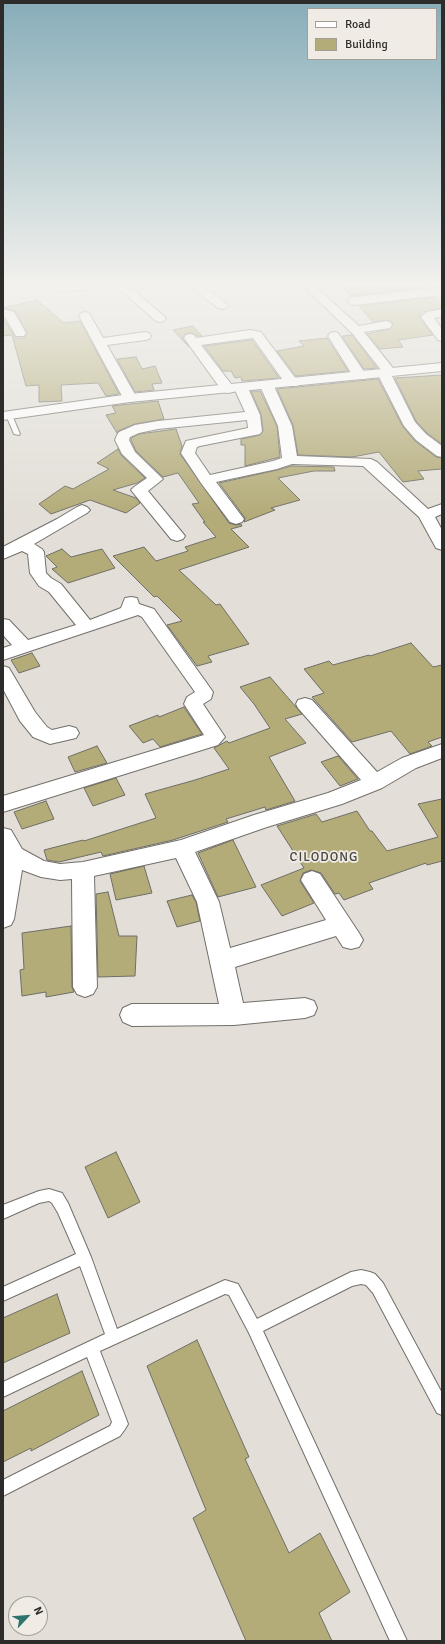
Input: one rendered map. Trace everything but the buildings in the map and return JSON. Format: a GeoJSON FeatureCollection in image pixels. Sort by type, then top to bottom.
{"type":"FeatureCollection","features":[{"type":"Feature","properties":{"kind":"street"},"geometry":{"type":"LineString","coordinates":[[111,363],[130,398]]}},
{"type":"Feature","properties":{"kind":"street"},"geometry":{"type":"LineString","coordinates":[[212,363],[234,388],[253,415],[255,431],[191,444],[188,448],[188,453],[206,480],[236,519]]}},
{"type":"Feature","properties":{"kind":"street"},"geometry":{"type":"LineString","coordinates":[[277,363],[292,383]]}},
{"type":"Feature","properties":{"kind":"street"},"geometry":{"type":"LineString","coordinates":[[352,363],[360,376]]}},
{"type":"Feature","properties":{"kind":"street"},"geometry":{"type":"LineString","coordinates":[[380,363],[387,373],[409,423],[421,437],[442,453]]}},
{"type":"Feature","properties":{"kind":"street"},"geometry":{"type":"LineString","coordinates":[[6,415],[130,398],[267,386],[442,367]]}},
{"type":"Feature","properties":{"kind":"street"},"geometry":{"type":"LineString","coordinates":[[267,386],[284,421],[290,460]]}},
{"type":"Feature","properties":{"kind":"street"},"geometry":{"type":"LineString","coordinates":[[177,536],[139,490],[156,479],[130,454],[122,440],[124,435],[134,429],[158,424],[253,415]]}},
{"type":"Feature","properties":{"kind":"street"},"geometry":{"type":"LineString","coordinates":[[206,480],[277,465],[290,460],[369,463],[426,515],[442,545]]}},
{"type":"Feature","properties":{"kind":"street"},"geometry":{"type":"LineString","coordinates":[[426,515],[442,509]]}},
{"type":"Feature","properties":{"kind":"street"},"geometry":{"type":"LineString","coordinates":[[3,554],[63,522],[82,510]]}},
{"type":"Feature","properties":{"kind":"street"},"geometry":{"type":"LineString","coordinates":[[22,544],[36,552],[38,571],[41,577],[45,582],[55,588],[87,627]]}},
{"type":"Feature","properties":{"kind":"street"},"geometry":{"type":"LineString","coordinates":[[3,654],[87,627],[131,606],[144,610],[204,692],[202,697],[193,702],[215,735],[214,739],[3,804]]}},
{"type":"Feature","properties":{"kind":"street"},"geometry":{"type":"LineString","coordinates":[[3,624],[24,647]]}},
{"type":"Feature","properties":{"kind":"street"},"geometry":{"type":"LineString","coordinates":[[3,672],[27,716],[40,732],[50,737],[69,733]]}},
{"type":"Feature","properties":{"kind":"street"},"geometry":{"type":"LineString","coordinates":[[306,704],[375,783]]}},
{"type":"Feature","properties":{"kind":"street"},"geometry":{"type":"LineString","coordinates":[[3,836],[14,855],[41,869],[60,872],[82,870],[182,848],[261,821],[335,799],[375,783],[409,763],[442,751]]}},
{"type":"Feature","properties":{"kind":"street"},"geometry":{"type":"LineString","coordinates":[[182,848],[208,902],[234,1014]]}},
{"type":"Feature","properties":{"kind":"street"},"geometry":{"type":"LineString","coordinates":[[3,919],[14,855]]}},
{"type":"Feature","properties":{"kind":"street"},"geometry":{"type":"LineString","coordinates":[[82,870],[85,987]]}},
{"type":"Feature","properties":{"kind":"street"},"geometry":{"type":"LineString","coordinates":[[222,961],[346,932],[312,880]]}},
{"type":"Feature","properties":{"kind":"street"},"geometry":{"type":"LineString","coordinates":[[132,1015],[234,1014],[305,1008]]}},
{"type":"Feature","properties":{"kind":"lane"},"geometry":{"type":"LineString","coordinates":[[6,415],[18,434]]}},
{"type":"Feature","properties":{"kind":"lane"},"geometry":{"type":"LineString","coordinates":[[3,1212],[40,1197],[49,1195],[57,1198],[63,1208],[84,1257],[113,1338]]}},
{"type":"Feature","properties":{"kind":"lane"},"geometry":{"type":"LineString","coordinates":[[3,1294],[84,1257]]}},
{"type":"Feature","properties":{"kind":"lane"},"geometry":{"type":"LineString","coordinates":[[254,1328],[351,1279],[361,1277],[370,1279],[378,1288],[442,1408]]}},
{"type":"Feature","properties":{"kind":"lane"},"geometry":{"type":"LineString","coordinates":[[3,1390],[225,1287],[233,1289],[254,1328],[399,1641]]}},
{"type":"Feature","properties":{"kind":"lane"},"geometry":{"type":"LineString","coordinates":[[3,1488],[115,1431],[120,1424],[91,1348]]}},
{"type":"Feature","properties":{"kind":"district","name":"CILODONG"},"geometry":{"type":"Point","coordinates":[324,858]}}]}
